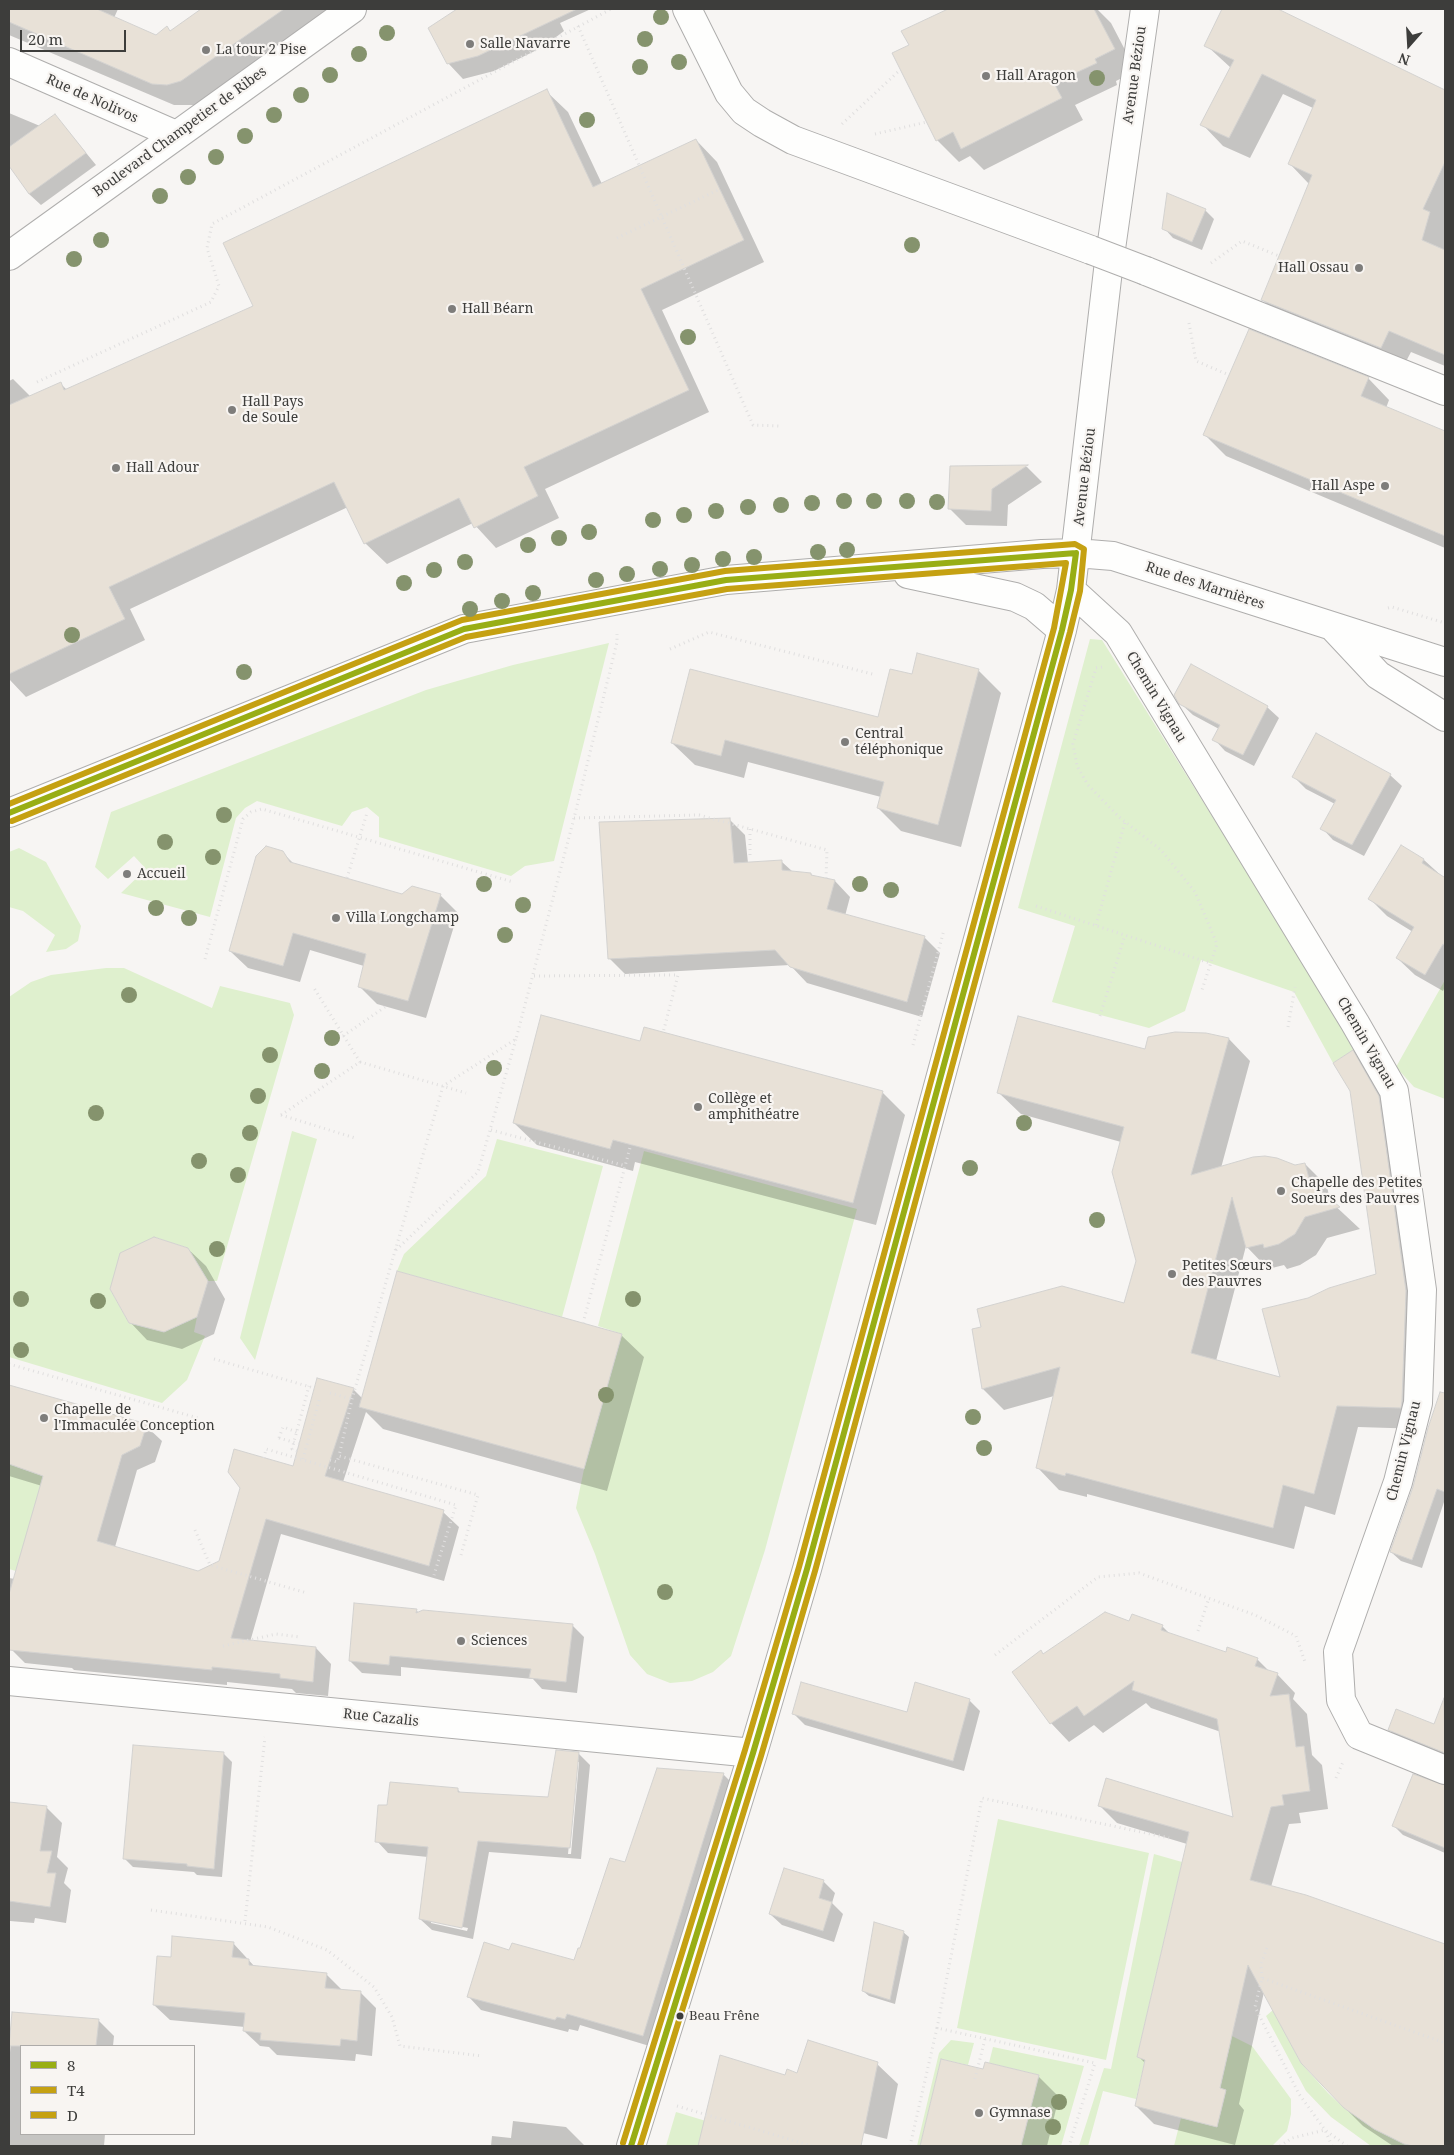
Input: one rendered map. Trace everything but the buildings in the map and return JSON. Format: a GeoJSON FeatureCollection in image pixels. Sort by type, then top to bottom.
{"type":"FeatureCollection","features":[{"type":"Feature","properties":{"kind":"street","name":"Boulevard Champetier de Ribes"},"geometry":{"type":"LineString","coordinates":[[9,256],[352,9]]}},
{"type":"Feature","properties":{"kind":"street"},"geometry":{"type":"LineString","coordinates":[[687,9],[729,93],[744,111],[793,140],[1146,271],[1445,391]]}},
{"type":"Feature","properties":{"kind":"street","name":"Avenue Béziou"},"geometry":{"type":"LineString","coordinates":[[632,2146],[753,1753],[807,1569],[1072,590],[1109,263],[1145,9]]}},
{"type":"Feature","properties":{"kind":"street","name":"Rue de Nolivos"},"geometry":{"type":"LineString","coordinates":[[9,62],[176,135]]}},
{"type":"Feature","properties":{"kind":"street","name":"Rue des Marnières"},"geometry":{"type":"LineString","coordinates":[[9,813],[464,629],[726,580],[1076,553],[1113,556],[1445,662]]}},
{"type":"Feature","properties":{"kind":"street"},"geometry":{"type":"LineString","coordinates":[[880,568],[1015,597],[1034,606],[1062,630]]}},
{"type":"Feature","properties":{"kind":"street","name":"Chemin Vignau"},"geometry":{"type":"LineString","coordinates":[[1072,590],[1118,633],[1394,1091],[1422,1290],[1418,1403],[1398,1482],[1338,1652],[1341,1700],[1359,1736],[1445,1770]]}},
{"type":"Feature","properties":{"kind":"street","name":"Rue des Marnières"},"geometry":{"type":"LineString","coordinates":[[1333,627],[1378,675],[1445,717]]}},
{"type":"Feature","properties":{"kind":"street","name":"Rue Cazalis"},"geometry":{"type":"LineString","coordinates":[[9,1681],[753,1753]]}},
{"type":"Feature","properties":{"kind":"path"},"geometry":{"type":"LineString","coordinates":[[37,382],[211,302],[219,286],[207,248],[212,224],[611,9]]}},
{"type":"Feature","properties":{"kind":"path"},"geometry":{"type":"LineString","coordinates":[[578,26],[753,425],[780,426]]}},
{"type":"Feature","properties":{"kind":"path"},"geometry":{"type":"LineString","coordinates":[[816,148],[900,70]]}},
{"type":"Feature","properties":{"kind":"path"},"geometry":{"type":"LineString","coordinates":[[616,238],[720,189]]}},
{"type":"Feature","properties":{"kind":"path"},"geometry":{"type":"LineString","coordinates":[[1229,250],[1242,241],[1278,256]]}},
{"type":"Feature","properties":{"kind":"path"},"geometry":{"type":"LineString","coordinates":[[1193,343],[1196,361],[1229,375]]}},
{"type":"Feature","properties":{"kind":"path"},"geometry":{"type":"LineString","coordinates":[[396,1250],[478,1172],[534,976],[617,642],[616,601]]}},
{"type":"Feature","properties":{"kind":"path"},"geometry":{"type":"LineString","coordinates":[[670,649],[709,632],[876,675]]}},
{"type":"Feature","properties":{"kind":"path"},"geometry":{"type":"LineString","coordinates":[[1107,666],[1096,668],[1074,744],[1077,766],[1088,786],[1125,822],[1161,850],[1195,892],[1217,944],[1201,992]]}},
{"type":"Feature","properties":{"kind":"path"},"geometry":{"type":"LineString","coordinates":[[205,959],[243,820],[251,812],[262,809],[513,882]]}},
{"type":"Feature","properties":{"kind":"path"},"geometry":{"type":"LineString","coordinates":[[347,878],[367,813]]}},
{"type":"Feature","properties":{"kind":"path"},"geometry":{"type":"LineString","coordinates":[[574,818],[699,815],[827,850],[826,878]]}},
{"type":"Feature","properties":{"kind":"path"},"geometry":{"type":"LineString","coordinates":[[1096,925],[1125,822]]}},
{"type":"Feature","properties":{"kind":"path"},"geometry":{"type":"LineString","coordinates":[[750,828],[750,858]]}},
{"type":"Feature","properties":{"kind":"path"},"geometry":{"type":"LineString","coordinates":[[1036,906],[1210,963]]}},
{"type":"Feature","properties":{"kind":"path"},"geometry":{"type":"LineString","coordinates":[[913,1044],[944,930]]}},
{"type":"Feature","properties":{"kind":"path"},"geometry":{"type":"LineString","coordinates":[[1100,1016],[1125,935]]}},
{"type":"Feature","properties":{"kind":"path"},"geometry":{"type":"LineString","coordinates":[[534,976],[678,976],[663,1033]]}},
{"type":"Feature","properties":{"kind":"path"},"geometry":{"type":"LineString","coordinates":[[1288,1027],[1296,981]]}},
{"type":"Feature","properties":{"kind":"path"},"geometry":{"type":"LineString","coordinates":[[314,988],[360,1062],[466,1093]]}},
{"type":"Feature","properties":{"kind":"path"},"geometry":{"type":"LineString","coordinates":[[344,1036],[384,1007]]}},
{"type":"Feature","properties":{"kind":"path"},"geometry":{"type":"LineString","coordinates":[[330,1460],[337,1462],[339,1456],[352,1399],[443,1086],[516,1039]]}},
{"type":"Feature","properties":{"kind":"path"},"geometry":{"type":"LineString","coordinates":[[355,1138],[281,1115],[360,1062]]}},
{"type":"Feature","properties":{"kind":"path"},"geometry":{"type":"LineString","coordinates":[[490,1130],[626,1166]]}},
{"type":"Feature","properties":{"kind":"path"},"geometry":{"type":"LineString","coordinates":[[583,1323],[631,1144]]}},
{"type":"Feature","properties":{"kind":"path"},"geometry":{"type":"LineString","coordinates":[[214,1359],[314,1388]]}},
{"type":"Feature","properties":{"kind":"path"},"geometry":{"type":"LineString","coordinates":[[9,1364],[198,1418]]}},
{"type":"Feature","properties":{"kind":"path"},"geometry":{"type":"LineString","coordinates":[[297,1450],[292,1449],[309,1386]]}},
{"type":"Feature","properties":{"kind":"path"},"geometry":{"type":"LineString","coordinates":[[330,1393],[352,1399]]}},
{"type":"Feature","properties":{"kind":"path"},"geometry":{"type":"LineString","coordinates":[[303,1459],[305,1445],[320,1397]]}},
{"type":"Feature","properties":{"kind":"path"},"geometry":{"type":"LineString","coordinates":[[297,1432],[283,1428],[279,1438],[305,1445]]}},
{"type":"Feature","properties":{"kind":"path"},"geometry":{"type":"LineString","coordinates":[[264,1458],[266,1448],[456,1505],[434,1575]]}},
{"type":"Feature","properties":{"kind":"path"},"geometry":{"type":"LineString","coordinates":[[339,1456],[478,1495],[460,1555]]}},
{"type":"Feature","properties":{"kind":"path"},"geometry":{"type":"LineString","coordinates":[[195,1530],[210,1565],[307,1593]]}},
{"type":"Feature","properties":{"kind":"path"},"geometry":{"type":"LineString","coordinates":[[995,1655],[1098,1576],[1139,1573],[1255,1615],[1296,1636],[1305,1664]]}},
{"type":"Feature","properties":{"kind":"path"},"geometry":{"type":"LineString","coordinates":[[1198,1631],[1209,1598]]}},
{"type":"Feature","properties":{"kind":"path"},"geometry":{"type":"LineString","coordinates":[[223,1646],[276,1634],[300,1637]]}},
{"type":"Feature","properties":{"kind":"path"},"geometry":{"type":"LineString","coordinates":[[244,1921],[269,1706]]}},
{"type":"Feature","properties":{"kind":"path"},"geometry":{"type":"LineString","coordinates":[[1336,1778],[1347,1755]]}},
{"type":"Feature","properties":{"kind":"path"},"geometry":{"type":"LineString","coordinates":[[910,2146],[937,2028],[982,1798],[1169,1838]]}},
{"type":"Feature","properties":{"kind":"path"},"geometry":{"type":"LineString","coordinates":[[151,1910],[268,1927],[327,1950],[374,1987],[392,2017],[400,2046],[482,2056]]}},
{"type":"Feature","properties":{"kind":"path"},"geometry":{"type":"LineString","coordinates":[[1268,1945],[1261,1964],[1262,1978],[1255,2007],[1299,2094],[1324,2130],[1332,2146]]}},
{"type":"Feature","properties":{"kind":"path"},"geometry":{"type":"LineString","coordinates":[[1262,1978],[1445,2042]]}},
{"type":"Feature","properties":{"kind":"path"},"geometry":{"type":"LineString","coordinates":[[937,2028],[1095,2063],[1070,2146]]}},
{"type":"Feature","properties":{"kind":"path"},"geometry":{"type":"LineString","coordinates":[[975,2079],[985,2039]]}},
{"type":"Feature","properties":{"kind":"path"},"geometry":{"type":"LineString","coordinates":[[672,2105],[812,2146]]}},
{"type":"Feature","properties":{"kind":"path"},"geometry":{"type":"LineString","coordinates":[[1280,2146],[1292,2138],[1324,2130],[1347,2146]]}},
{"type":"Feature","properties":{"kind":"green space"},"geometry":{"type":"Polygon","coordinates":[[[1090,639],[1102,640],[1357,1048],[1333,1063],[1294,992],[1201,960],[1185,1011],[1149,1028],[1052,1002],[1075,926],[1018,908],[1090,639]]]}},
{"type":"Feature","properties":{"kind":"green space"},"geometry":{"type":"Polygon","coordinates":[[[609,643],[554,861],[525,866],[511,876],[379,837],[379,817],[367,807],[352,812],[342,826],[257,801],[245,808],[236,818],[210,917],[121,893],[146,869],[134,856],[108,879],[95,867],[111,812],[426,690],[513,665],[609,643]]]}},
{"type":"Feature","properties":{"kind":"green space"},"geometry":{"type":"Polygon","coordinates":[[[19,848],[46,862],[81,926],[78,941],[66,949],[46,952],[55,935],[23,911],[9,907],[9,852],[19,848]]]}},
{"type":"Feature","properties":{"kind":"green space"},"geometry":{"type":"Polygon","coordinates":[[[106,968],[124,968],[212,1008],[220,986],[290,1003],[294,1015],[217,1281],[208,1281],[188,1248],[154,1237],[110,1289],[129,1323],[164,1332],[197,1317],[194,1332],[205,1336],[187,1380],[162,1403],[9,1357],[9,997],[31,982],[51,975],[106,968]]]}},
{"type":"Feature","properties":{"kind":"green space"},"geometry":{"type":"Polygon","coordinates":[[[1445,980],[1445,1099],[1414,1087],[1396,1067],[1445,980]]]}},
{"type":"Feature","properties":{"kind":"green space"},"geometry":{"type":"Polygon","coordinates":[[[292,1131],[317,1139],[255,1360],[240,1338],[292,1131]]]}},
{"type":"Feature","properties":{"kind":"green space"},"geometry":{"type":"Polygon","coordinates":[[[497,1139],[603,1166],[562,1317],[397,1271],[404,1254],[486,1176],[497,1139]]]}},
{"type":"Feature","properties":{"kind":"green space"},"geometry":{"type":"Polygon","coordinates":[[[644,1151],[857,1209],[765,1550],[731,1656],[713,1672],[692,1681],[670,1683],[647,1674],[630,1655],[595,1554],[576,1508],[584,1469],[622,1334],[598,1326],[644,1151]]]}},
{"type":"Feature","properties":{"kind":"green space"},"geometry":{"type":"Polygon","coordinates":[[[9,1464],[48,1478],[16,1571],[9,1569],[9,1464]]]}},
{"type":"Feature","properties":{"kind":"green space"},"geometry":{"type":"Polygon","coordinates":[[[998,1819],[1149,1853],[1106,2060],[957,2028],[998,1819]]]}},
{"type":"Feature","properties":{"kind":"green space"},"geometry":{"type":"Polygon","coordinates":[[[1154,1854],[1182,1862],[1137,2057],[1145,2060],[1136,2099],[1103,2091],[1088,2146],[1079,2146],[1104,2068],[1111,2069],[1154,1854]]]}},
{"type":"Feature","properties":{"kind":"green space"},"geometry":{"type":"Polygon","coordinates":[[[1273,2010],[1301,2063],[1328,2093],[1344,2108],[1374,2129],[1413,2146],[1371,2146],[1331,2117],[1306,2091],[1266,2016],[1273,2010]]]}},
{"type":"Feature","properties":{"kind":"green space"},"geometry":{"type":"Polygon","coordinates":[[[1232,2036],[1252,2046],[1291,2099],[1291,2114],[1287,2131],[1272,2146],[1174,2146],[1181,2118],[1217,2127],[1226,2091],[1220,2088],[1232,2036]]]}},
{"type":"Feature","properties":{"kind":"green space"},"geometry":{"type":"Polygon","coordinates":[[[951,2040],[974,2043],[968,2065],[941,2059],[920,2146],[917,2146],[939,2053],[951,2040]]]}},
{"type":"Feature","properties":{"kind":"green space"},"geometry":{"type":"Polygon","coordinates":[[[993,2047],[1084,2066],[1061,2146],[1021,2146],[1039,2075],[989,2063],[993,2047]]]}},
{"type":"Feature","properties":{"kind":"green space"},"geometry":{"type":"Polygon","coordinates":[[[676,2112],[706,2121],[698,2146],[666,2146],[676,2112]]]}},
{"type":"Feature","properties":{"kind":"transit line","name":"D"},"geometry":{"type":"LineString","coordinates":[[9,804],[462,620],[725,571],[1075,544],[1084,549],[1080,591],[1070,632],[815,1571],[761,1756],[640,2146]]}},
{"type":"Feature","properties":{"kind":"transit line","name":"8"},"geometry":{"type":"LineString","coordinates":[[9,813],[464,629],[726,580],[1076,553]]}},
{"type":"Feature","properties":{"kind":"transit line","name":"8"},"geometry":{"type":"LineString","coordinates":[[631,2146],[753,1753],[807,1569],[1062,630],[1071,590],[1076,553]]}},
{"type":"Feature","properties":{"kind":"transit line","name":"T4"},"geometry":{"type":"LineString","coordinates":[[12,821],[466,637],[727,589],[1066,563],[1054,628],[799,1567],[745,1750],[623,2143]]}},
{"type":"Feature","properties":{"kind":"place","name":"Salle Navarre"},"geometry":{"type":"Point","coordinates":[470,44]}},
{"type":"Feature","properties":{"kind":"place","name":"La tour 2 Pise"},"geometry":{"type":"Point","coordinates":[206,50]}},
{"type":"Feature","properties":{"kind":"place","name":"Hall Aragon"},"geometry":{"type":"Point","coordinates":[986,76]}},
{"type":"Feature","properties":{"kind":"place","name":"Hall Ossau"},"geometry":{"type":"Point","coordinates":[1359,268]}},
{"type":"Feature","properties":{"kind":"place","name":"Hall Béarn"},"geometry":{"type":"Point","coordinates":[452,309]}},
{"type":"Feature","properties":{"kind":"place","name":"Hall Pays de Soule"},"geometry":{"type":"Point","coordinates":[232,410]}},
{"type":"Feature","properties":{"kind":"place","name":"Hall Adour"},"geometry":{"type":"Point","coordinates":[116,468]}},
{"type":"Feature","properties":{"kind":"place","name":"Hall Aspe"},"geometry":{"type":"Point","coordinates":[1385,486]}},
{"type":"Feature","properties":{"kind":"place","name":"Central téléphonique"},"geometry":{"type":"Point","coordinates":[845,742]}},
{"type":"Feature","properties":{"kind":"place","name":"Accueil"},"geometry":{"type":"Point","coordinates":[127,874]}},
{"type":"Feature","properties":{"kind":"place","name":"Villa Longchamp"},"geometry":{"type":"Point","coordinates":[336,918]}},
{"type":"Feature","properties":{"kind":"place","name":"Collège et amphithéatre"},"geometry":{"type":"Point","coordinates":[698,1107]}},
{"type":"Feature","properties":{"kind":"place","name":"Chapelle des Petites Soeurs des Pauvres"},"geometry":{"type":"Point","coordinates":[1281,1191]}},
{"type":"Feature","properties":{"kind":"place","name":"Petites Sœurs des Pauvres"},"geometry":{"type":"Point","coordinates":[1172,1274]}},
{"type":"Feature","properties":{"kind":"place","name":"Chapelle de l'Immaculée Conception"},"geometry":{"type":"Point","coordinates":[44,1418]}},
{"type":"Feature","properties":{"kind":"place","name":"Sciences"},"geometry":{"type":"Point","coordinates":[461,1641]}},
{"type":"Feature","properties":{"kind":"place","name":"Beau Frêne"},"geometry":{"type":"Point","coordinates":[680,2016]}},
{"type":"Feature","properties":{"kind":"place","name":"Gymnase"},"geometry":{"type":"Point","coordinates":[979,2113]}}]}
